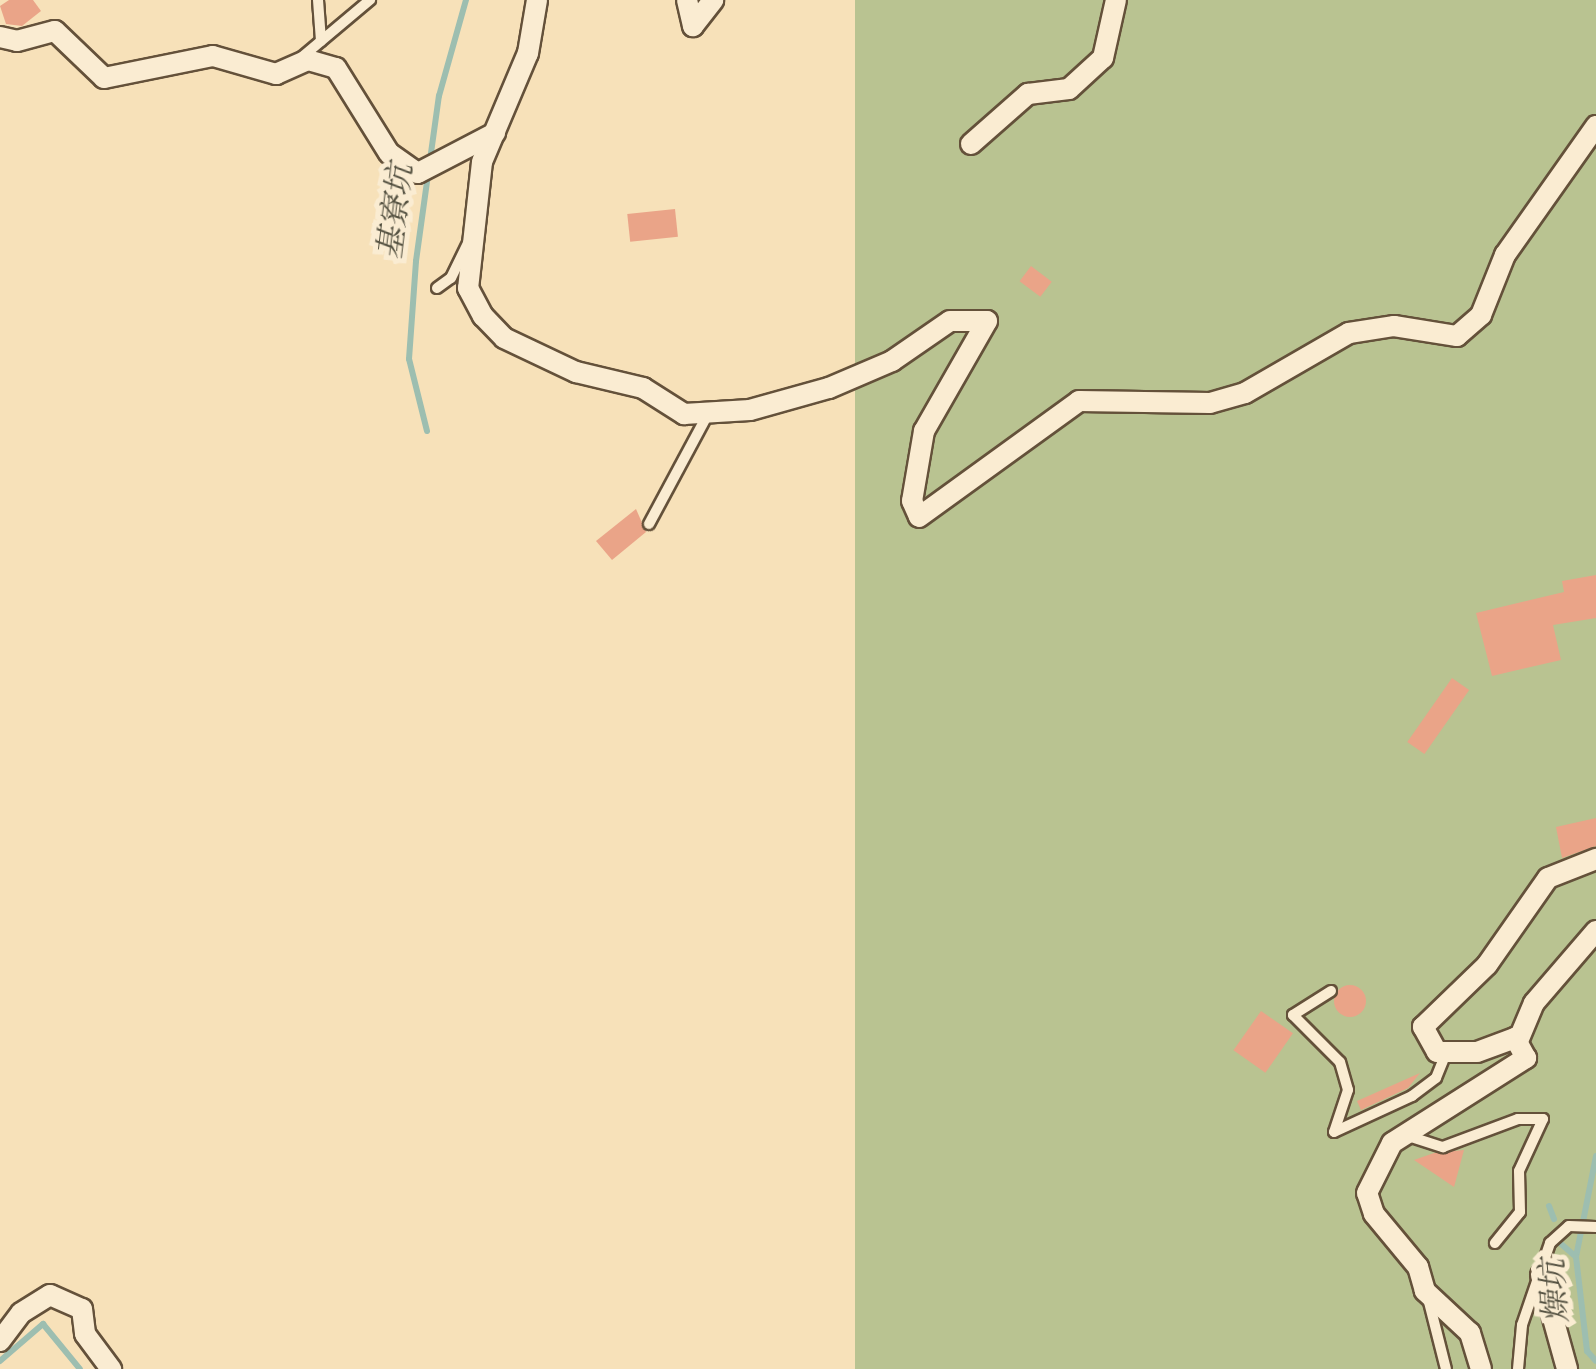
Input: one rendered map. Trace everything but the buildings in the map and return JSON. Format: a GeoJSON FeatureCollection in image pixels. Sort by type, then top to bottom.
{"type":"FeatureCollection","features":[{"type":"Feature","properties":{"kind":"street"},"geometry":{"type":"LineString","coordinates":[[537,0],[528,53],[482,162],[468,288],[504,338],[576,372],[643,388],[684,414],[708,413],[829,388],[892,362],[950,321],[986,321],[924,430],[912,502],[919,516],[1079,401],[1210,402],[1246,393],[1349,334],[1394,326],[1456,336],[1481,315],[1505,255],[1596,126]]}},
{"type":"Feature","properties":{"kind":"street"},"geometry":{"type":"LineString","coordinates":[[687,0],[693,26],[713,0]]}},
{"type":"Feature","properties":{"kind":"street"},"geometry":{"type":"LineString","coordinates":[[970,144],[1028,94],[1070,89],[1104,58],[1116,0]]}},
{"type":"Feature","properties":{"kind":"street"},"geometry":{"type":"LineString","coordinates":[[0,36],[16,42],[55,31],[104,78],[212,56],[276,74],[308,60],[336,68],[389,153],[418,173],[495,133]]}},
{"type":"Feature","properties":{"kind":"street"},"geometry":{"type":"LineString","coordinates":[[1518,1041],[1446,1054],[1428,1041],[1430,1016],[1487,965],[1548,878],[1596,859]]}},
{"type":"Feature","properties":{"kind":"street"},"geometry":{"type":"LineString","coordinates":[[1482,1369],[1470,1333],[1424,1291],[1418,1267],[1374,1214],[1367,1193],[1378,1164],[1404,1135],[1526,1058],[1518,1041],[1534,1003],[1596,931]]}},
{"type":"Feature","properties":{"kind":"street"},"geometry":{"type":"LineString","coordinates":[[1541,1275],[1568,1369]]}},
{"type":"Feature","properties":{"kind":"street"},"geometry":{"type":"LineString","coordinates":[[0,1341],[21,1313],[50,1295],[82,1309],[86,1334],[111,1369]]}},
{"type":"Feature","properties":{"kind":"lane"},"geometry":{"type":"LineString","coordinates":[[318,0],[322,41]]}},
{"type":"Feature","properties":{"kind":"lane"},"geometry":{"type":"LineString","coordinates":[[288,70],[370,0]]}},
{"type":"Feature","properties":{"kind":"lane"},"geometry":{"type":"LineString","coordinates":[[436,288],[451,278],[475,231]]}},
{"type":"Feature","properties":{"kind":"lane"},"geometry":{"type":"LineString","coordinates":[[649,524],[708,413]]}},
{"type":"Feature","properties":{"kind":"lane"},"geometry":{"type":"LineString","coordinates":[[1331,991],[1293,1015],[1340,1062],[1348,1090],[1334,1132],[1412,1096],[1436,1078],[1446,1054]]}},
{"type":"Feature","properties":{"kind":"lane"},"geometry":{"type":"LineString","coordinates":[[1404,1135],[1443,1147],[1518,1119],[1542,1119],[1519,1171],[1520,1212],[1495,1243]]}},
{"type":"Feature","properties":{"kind":"lane"},"geometry":{"type":"LineString","coordinates":[[1518,1369],[1522,1325],[1550,1243],[1569,1226],[1596,1227]]}},
{"type":"Feature","properties":{"kind":"lane"},"geometry":{"type":"LineString","coordinates":[[1424,1291],[1446,1369]]}},
{"type":"Feature","properties":{"kind":"green space"},"geometry":{"type":"Polygon","coordinates":[[[855,0],[1596,0],[1596,1369],[855,1369],[855,0]]]}},
{"type":"Feature","properties":{"kind":"waterway","name":"基寮坑"},"geometry":{"type":"LineString","coordinates":[[427,431],[409,359],[416,261],[439,96],[466,0]]}},
{"type":"Feature","properties":{"kind":"waterway","name":"燥坑"},"geometry":{"type":"LineString","coordinates":[[1596,1156],[1576,1257],[1587,1351],[1596,1361]]}},
{"type":"Feature","properties":{"kind":"waterway"},"geometry":{"type":"LineString","coordinates":[[1549,1206],[1554,1219]]}},
{"type":"Feature","properties":{"kind":"waterway"},"geometry":{"type":"LineString","coordinates":[[1560,1243],[1576,1257]]}},
{"type":"Feature","properties":{"kind":"waterway"},"geometry":{"type":"LineString","coordinates":[[0,1361],[43,1324],[80,1369]]}}]}
